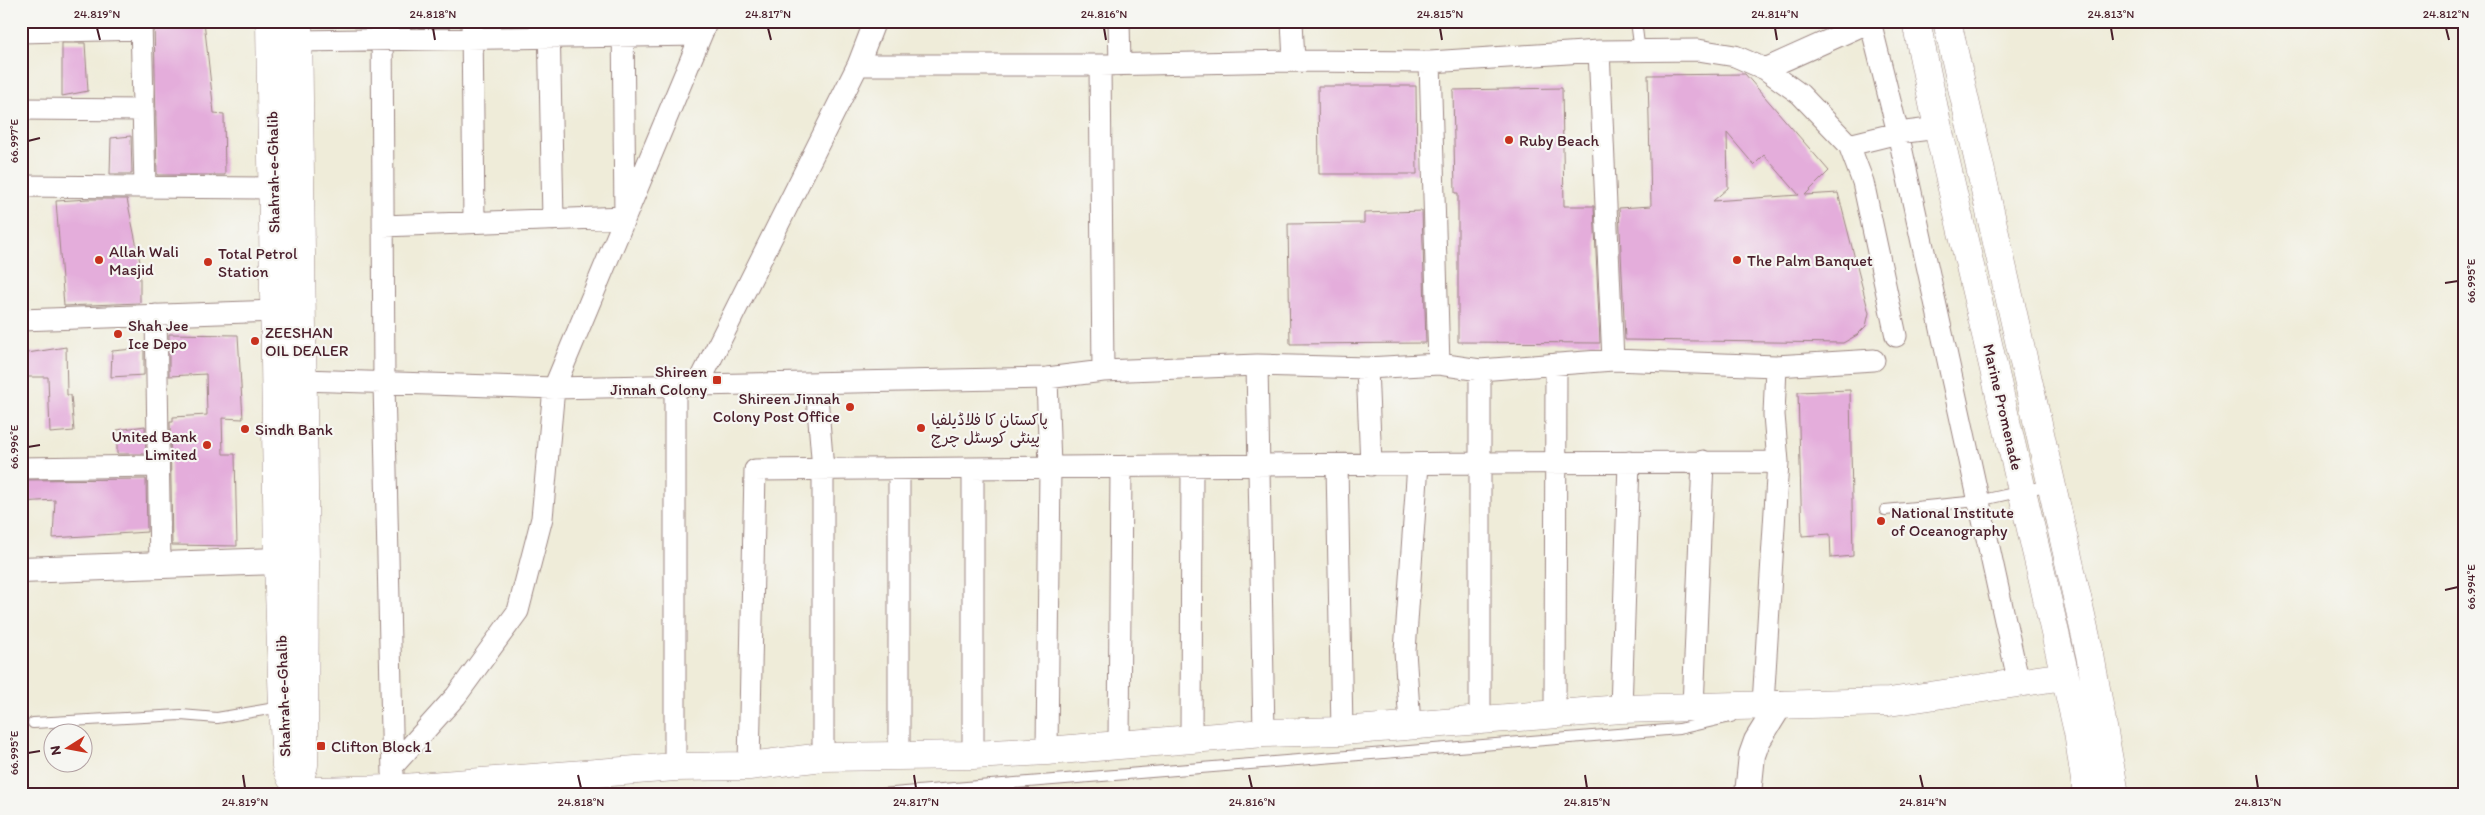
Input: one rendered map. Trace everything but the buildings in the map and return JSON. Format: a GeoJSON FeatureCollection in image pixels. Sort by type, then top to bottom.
{"type":"FeatureCollection","features":[{"type":"Feature","properties":{"kind":"main road","name":"Shahrah-e-Ghalib"},"geometry":{"type":"LineString","coordinates":[[270,21],[278,561],[294,705],[304,765],[299,788]]}},
{"type":"Feature","properties":{"kind":"main road","name":"Marine Promenade"},"geometry":{"type":"LineString","coordinates":[[1916,21],[1938,128],[2078,732],[2087,794]]}},
{"type":"Feature","properties":{"kind":"main road","name":"Marine Promenade"},"geometry":{"type":"LineString","coordinates":[[1947,21],[2097,687],[2115,794]]}},
{"type":"Feature","properties":{"kind":"main road","name":"Shahrah-e-Ghalib"},"geometry":{"type":"LineString","coordinates":[[294,705],[302,380],[298,31]]}},
{"type":"Feature","properties":{"kind":"main road"},"geometry":{"type":"LineString","coordinates":[[299,788],[316,792],[392,778],[748,766],[823,757],[972,755],[1047,751],[1191,740],[1264,732],[1342,731],[1621,709],[1889,702],[2064,676]]}},
{"type":"Feature","properties":{"kind":"street"},"geometry":{"type":"LineString","coordinates":[[698,385],[858,66],[876,21]]}},
{"type":"Feature","properties":{"kind":"street"},"geometry":{"type":"LineString","coordinates":[[1103,371],[1110,65],[1119,21]]}},
{"type":"Feature","properties":{"kind":"street"},"geometry":{"type":"LineString","coordinates":[[1292,21],[1294,61]]}},
{"type":"Feature","properties":{"kind":"street"},"geometry":{"type":"LineString","coordinates":[[1765,69],[1871,21],[1898,133],[2020,684]]}},
{"type":"Feature","properties":{"kind":"street"},"geometry":{"type":"LineString","coordinates":[[21,32],[141,25],[145,187]]}},
{"type":"Feature","properties":{"kind":"street"},"geometry":{"type":"LineString","coordinates":[[298,31],[623,29],[702,26],[554,388],[542,518],[518,612],[392,778]]}},
{"type":"Feature","properties":{"kind":"street"},"geometry":{"type":"LineString","coordinates":[[472,29],[474,222]]}},
{"type":"Feature","properties":{"kind":"street"},"geometry":{"type":"LineString","coordinates":[[549,29],[553,220]]}},
{"type":"Feature","properties":{"kind":"street"},"geometry":{"type":"LineString","coordinates":[[623,29],[625,217]]}},
{"type":"Feature","properties":{"kind":"street"},"geometry":{"type":"LineString","coordinates":[[382,30],[384,384],[392,778]]}},
{"type":"Feature","properties":{"kind":"street"},"geometry":{"type":"LineString","coordinates":[[858,66],[1110,65],[1294,61],[1430,62],[1599,51],[1698,50],[1735,56],[1765,69],[1800,94],[1849,145],[1863,182],[1896,336]]}},
{"type":"Feature","properties":{"kind":"street"},"geometry":{"type":"LineString","coordinates":[[1599,51],[1613,360]]}},
{"type":"Feature","properties":{"kind":"street"},"geometry":{"type":"LineString","coordinates":[[1430,62],[1440,364]]}},
{"type":"Feature","properties":{"kind":"street"},"geometry":{"type":"LineString","coordinates":[[21,109],[143,110]]}},
{"type":"Feature","properties":{"kind":"street"},"geometry":{"type":"LineString","coordinates":[[1849,145],[1898,133],[1938,128]]}},
{"type":"Feature","properties":{"kind":"street"},"geometry":{"type":"LineString","coordinates":[[21,186],[273,188]]}},
{"type":"Feature","properties":{"kind":"street"},"geometry":{"type":"LineString","coordinates":[[383,226],[625,217]]}},
{"type":"Feature","properties":{"kind":"street"},"geometry":{"type":"LineString","coordinates":[[21,320],[275,311]]}},
{"type":"Feature","properties":{"kind":"street"},"geometry":{"type":"LineString","coordinates":[[156,315],[160,565]]}},
{"type":"Feature","properties":{"kind":"street"},"geometry":{"type":"LineString","coordinates":[[302,380],[554,388],[1047,378],[1103,371],[1257,365],[1367,368],[1440,364],[1480,370],[1613,360],[1776,366],[1874,360]]}},
{"type":"Feature","properties":{"kind":"street"},"geometry":{"type":"LineString","coordinates":[[1556,364],[1556,714]]}},
{"type":"Feature","properties":{"kind":"street"},"geometry":{"type":"LineString","coordinates":[[1257,365],[1261,466],[1264,732]]}},
{"type":"Feature","properties":{"kind":"street"},"geometry":{"type":"LineString","coordinates":[[1748,794],[1752,755],[1772,704],[1778,462],[1774,415],[1776,366]]}},
{"type":"Feature","properties":{"kind":"street"},"geometry":{"type":"LineString","coordinates":[[1367,368],[1372,464]]}},
{"type":"Feature","properties":{"kind":"street"},"geometry":{"type":"LineString","coordinates":[[1480,370],[1480,720]]}},
{"type":"Feature","properties":{"kind":"street"},"geometry":{"type":"LineString","coordinates":[[1047,378],[1050,467],[1047,751]]}},
{"type":"Feature","properties":{"kind":"street"},"geometry":{"type":"LineString","coordinates":[[816,384],[823,470],[823,757]]}},
{"type":"Feature","properties":{"kind":"street"},"geometry":{"type":"LineString","coordinates":[[675,385],[675,767]]}},
{"type":"Feature","properties":{"kind":"street"},"geometry":{"type":"LineString","coordinates":[[1693,707],[1703,461]]}},
{"type":"Feature","properties":{"kind":"street"},"geometry":{"type":"LineString","coordinates":[[748,766],[755,470],[1555,462],[1778,462]]}},
{"type":"Feature","properties":{"kind":"street"},"geometry":{"type":"LineString","coordinates":[[1621,709],[1629,462]]}},
{"type":"Feature","properties":{"kind":"street"},"geometry":{"type":"LineString","coordinates":[[1410,725],[1405,651],[1418,464]]}},
{"type":"Feature","properties":{"kind":"street"},"geometry":{"type":"LineString","coordinates":[[1337,465],[1342,731]]}},
{"type":"Feature","properties":{"kind":"street"},"geometry":{"type":"LineString","coordinates":[[21,468],[158,466]]}},
{"type":"Feature","properties":{"kind":"street"},"geometry":{"type":"LineString","coordinates":[[1191,740],[1192,466]]}},
{"type":"Feature","properties":{"kind":"street"},"geometry":{"type":"LineString","coordinates":[[1119,744],[1121,467]]}},
{"type":"Feature","properties":{"kind":"street"},"geometry":{"type":"LineString","coordinates":[[972,755],[973,468]]}},
{"type":"Feature","properties":{"kind":"street"},"geometry":{"type":"LineString","coordinates":[[899,469],[899,755]]}},
{"type":"Feature","properties":{"kind":"street"},"geometry":{"type":"LineString","coordinates":[[21,570],[278,561]]}},
{"type":"Feature","properties":{"kind":"lane"},"geometry":{"type":"LineString","coordinates":[[1636,21],[1640,52]]}},
{"type":"Feature","properties":{"kind":"lane"},"geometry":{"type":"LineString","coordinates":[[1885,510],[1978,501],[2052,485]]}},
{"type":"Feature","properties":{"kind":"lane"},"geometry":{"type":"LineString","coordinates":[[881,794],[1679,729],[1772,704]]}},
{"type":"Feature","properties":{"kind":"lane"},"geometry":{"type":"LineString","coordinates":[[33,723],[181,715],[217,718],[294,705]]}},
{"type":"Feature","properties":{"kind":"place","name":"Ruby Beach"},"geometry":{"type":"Point","coordinates":[1509,140]}},
{"type":"Feature","properties":{"kind":"place","name":"Allah Wali Masjid"},"geometry":{"type":"Point","coordinates":[99,260]}},
{"type":"Feature","properties":{"kind":"place","name":"The Palm Banquet"},"geometry":{"type":"Point","coordinates":[1737,260]}},
{"type":"Feature","properties":{"kind":"place","name":"Total Petrol Station"},"geometry":{"type":"Point","coordinates":[208,262]}},
{"type":"Feature","properties":{"kind":"place","name":"Shah Jee Ice Depo"},"geometry":{"type":"Point","coordinates":[118,334]}},
{"type":"Feature","properties":{"kind":"place","name":"ZEESHAN OIL DEALER"},"geometry":{"type":"Point","coordinates":[255,341]}},
{"type":"Feature","properties":{"kind":"place","name":"Shireen Jinnah Colony"},"geometry":{"type":"Point","coordinates":[717,380]}},
{"type":"Feature","properties":{"kind":"place","name":"Shireen Jinnah Colony Post Office"},"geometry":{"type":"Point","coordinates":[850,407]}},
{"type":"Feature","properties":{"kind":"place","name":"پاکستان کا فلاڈیلفیا پینٹی کوسٹل چرچ"},"geometry":{"type":"Point","coordinates":[921,428]}},
{"type":"Feature","properties":{"kind":"place","name":"Sindh Bank"},"geometry":{"type":"Point","coordinates":[245,429]}},
{"type":"Feature","properties":{"kind":"place","name":"United Bank Limited"},"geometry":{"type":"Point","coordinates":[207,445]}},
{"type":"Feature","properties":{"kind":"place","name":"National Institute of Oceanography"},"geometry":{"type":"Point","coordinates":[1881,521]}},
{"type":"Feature","properties":{"kind":"place","name":"Clifton Block 1"},"geometry":{"type":"Point","coordinates":[321,746]}}]}
